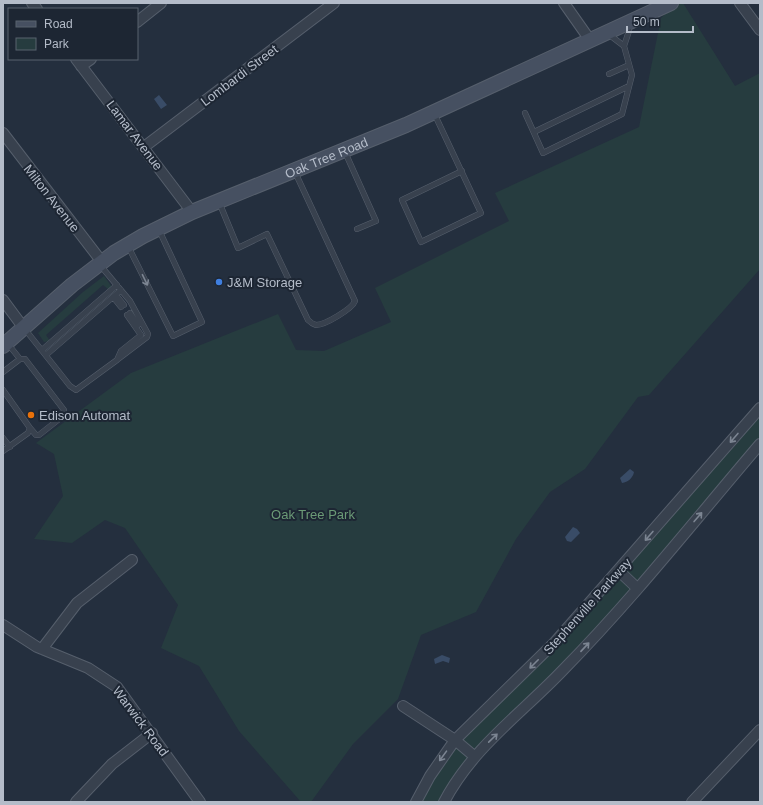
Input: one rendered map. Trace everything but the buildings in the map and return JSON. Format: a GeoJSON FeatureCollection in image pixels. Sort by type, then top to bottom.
{"type":"FeatureCollection","features":[{"type":"Feature","properties":{"kind":"main road","name":"Oak Tree Road"},"geometry":{"type":"LineString","coordinates":[[5,344],[100,263],[127,245],[158,228],[192,212],[345,151],[434,113],[671,3]]}},
{"type":"Feature","properties":{"kind":"street"},"geometry":{"type":"LineString","coordinates":[[138,21],[161,3]]}},
{"type":"Feature","properties":{"kind":"street","name":"Lombardi Street"},"geometry":{"type":"LineString","coordinates":[[144,147],[334,3]]}},
{"type":"Feature","properties":{"kind":"street"},"geometry":{"type":"LineString","coordinates":[[564,3],[590,40]]}},
{"type":"Feature","properties":{"kind":"street"},"geometry":{"type":"LineString","coordinates":[[740,3],[760,30]]}},
{"type":"Feature","properties":{"kind":"street","name":"Lamar Avenue"},"geometry":{"type":"LineString","coordinates":[[78,63],[144,147],[192,212]]}},
{"type":"Feature","properties":{"kind":"street","name":"Milton Avenue"},"geometry":{"type":"LineString","coordinates":[[3,133],[100,263]]}},
{"type":"Feature","properties":{"kind":"street"},"geometry":{"type":"LineString","coordinates":[[3,300],[24,327]]}},
{"type":"Feature","properties":{"kind":"street","name":"Stephenville Parkway"},"geometry":{"type":"LineString","coordinates":[[416,802],[430,776],[455,740],[555,642],[619,571],[760,408]]}},
{"type":"Feature","properties":{"kind":"street","name":"Stephenville Parkway"},"geometry":{"type":"LineString","coordinates":[[444,802],[453,785],[474,756],[563,671],[637,588],[760,444]]}},
{"type":"Feature","properties":{"kind":"street"},"geometry":{"type":"LineString","coordinates":[[42,649],[78,603],[132,560]]}},
{"type":"Feature","properties":{"kind":"street"},"geometry":{"type":"LineString","coordinates":[[619,571],[637,588]]}},
{"type":"Feature","properties":{"kind":"street","name":"Warwick Road"},"geometry":{"type":"LineString","coordinates":[[3,625],[42,649],[88,668],[118,687],[200,802]]}},
{"type":"Feature","properties":{"kind":"street"},"geometry":{"type":"LineString","coordinates":[[402,706],[455,740],[474,756]]}},
{"type":"Feature","properties":{"kind":"street"},"geometry":{"type":"LineString","coordinates":[[692,802],[760,730]]}},
{"type":"Feature","properties":{"kind":"street"},"geometry":{"type":"LineString","coordinates":[[76,802],[112,764],[152,733]]}},
{"type":"Feature","properties":{"kind":"lane"},"geometry":{"type":"LineString","coordinates":[[525,113],[543,153],[622,114],[627,87],[632,75],[624,46],[628,31],[627,23]]}},
{"type":"Feature","properties":{"kind":"lane"},"geometry":{"type":"LineString","coordinates":[[607,32],[624,46]]}},
{"type":"Feature","properties":{"kind":"lane"},"geometry":{"type":"LineString","coordinates":[[609,74],[629,65]]}},
{"type":"Feature","properties":{"kind":"lane"},"geometry":{"type":"LineString","coordinates":[[534,132],[627,87]]}},
{"type":"Feature","properties":{"kind":"lane"},"geometry":{"type":"LineString","coordinates":[[434,113],[462,171],[481,213],[421,242],[402,200],[462,171]]}},
{"type":"Feature","properties":{"kind":"lane"},"geometry":{"type":"LineString","coordinates":[[345,151],[376,221],[356,229]]}},
{"type":"Feature","properties":{"kind":"lane"},"geometry":{"type":"LineString","coordinates":[[219,202],[238,248],[267,234],[308,320],[312,324],[317,325],[345,312],[353,306],[355,301],[294,171]]}},
{"type":"Feature","properties":{"kind":"lane"},"geometry":{"type":"LineString","coordinates":[[127,245],[173,336],[202,322],[158,228]]}},
{"type":"Feature","properties":{"kind":"lane"},"geometry":{"type":"LineString","coordinates":[[24,327],[70,386],[76,390],[147,337],[148,334],[130,301],[100,263]]}},
{"type":"Feature","properties":{"kind":"lane"},"geometry":{"type":"LineString","coordinates":[[42,350],[117,285]]}},
{"type":"Feature","properties":{"kind":"lane"},"geometry":{"type":"LineString","coordinates":[[46,355],[121,290]]}},
{"type":"Feature","properties":{"kind":"lane"},"geometry":{"type":"LineString","coordinates":[[114,296],[122,306]]}},
{"type":"Feature","properties":{"kind":"lane"},"geometry":{"type":"LineString","coordinates":[[117,360],[121,351],[140,337],[141,333],[129,314]]}},
{"type":"Feature","properties":{"kind":"lane"},"geometry":{"type":"LineString","coordinates":[[5,344],[20,359]]}},
{"type":"Feature","properties":{"kind":"lane"},"geometry":{"type":"LineString","coordinates":[[3,372],[20,359],[24,358],[64,410],[63,416],[39,435],[36,434],[30,428],[3,390]]}},
{"type":"Feature","properties":{"kind":"lane"},"geometry":{"type":"LineString","coordinates":[[3,452],[28,433],[30,428]]}},
{"type":"Feature","properties":{"kind":"lane"},"geometry":{"type":"LineString","coordinates":[[3,438],[10,447]]}},
{"type":"Feature","properties":{"kind":"green space","name":"Oak Tree Park"},"geometry":{"type":"Polygon","coordinates":[[[676,3],[683,3],[735,86],[760,73],[760,269],[649,395],[638,397],[585,469],[550,492],[516,539],[476,612],[421,635],[398,699],[353,744],[311,802],[301,802],[239,731],[199,666],[161,648],[178,605],[125,528],[105,520],[72,543],[34,539],[63,496],[54,454],[36,443],[131,373],[278,314],[296,350],[324,351],[391,322],[375,288],[509,221],[495,193],[639,127],[661,18],[676,3]]]}},
{"type":"Feature","properties":{"kind":"green space"},"geometry":{"type":"Polygon","coordinates":[[[104,276],[112,287],[109,290],[103,285],[46,335],[50,341],[44,342],[38,333],[83,292],[104,276]]]}},
{"type":"Feature","properties":{"kind":"green space"},"geometry":{"type":"Polygon","coordinates":[[[760,408],[760,444],[603,628],[474,756],[444,802],[416,802],[443,756],[530,669],[760,408]]]}},
{"type":"Feature","properties":{"kind":"water"},"geometry":{"type":"Polygon","coordinates":[[[159,95],[167,105],[161,109],[154,99],[159,95]]]}},
{"type":"Feature","properties":{"kind":"water"},"geometry":{"type":"Polygon","coordinates":[[[630,469],[634,472],[633,476],[628,481],[622,483],[620,478],[630,469]]]}},
{"type":"Feature","properties":{"kind":"water"},"geometry":{"type":"Polygon","coordinates":[[[573,527],[580,533],[571,542],[567,541],[565,537],[573,527]]]}},
{"type":"Feature","properties":{"kind":"water"},"geometry":{"type":"Polygon","coordinates":[[[442,655],[450,658],[449,663],[443,661],[435,664],[434,659],[442,655]]]}},
{"type":"Feature","properties":{"kind":"place","name":"J&M Storage"},"geometry":{"type":"Point","coordinates":[219,282]}},
{"type":"Feature","properties":{"kind":"place","name":"Edison Automat"},"geometry":{"type":"Point","coordinates":[31,415]}}]}
